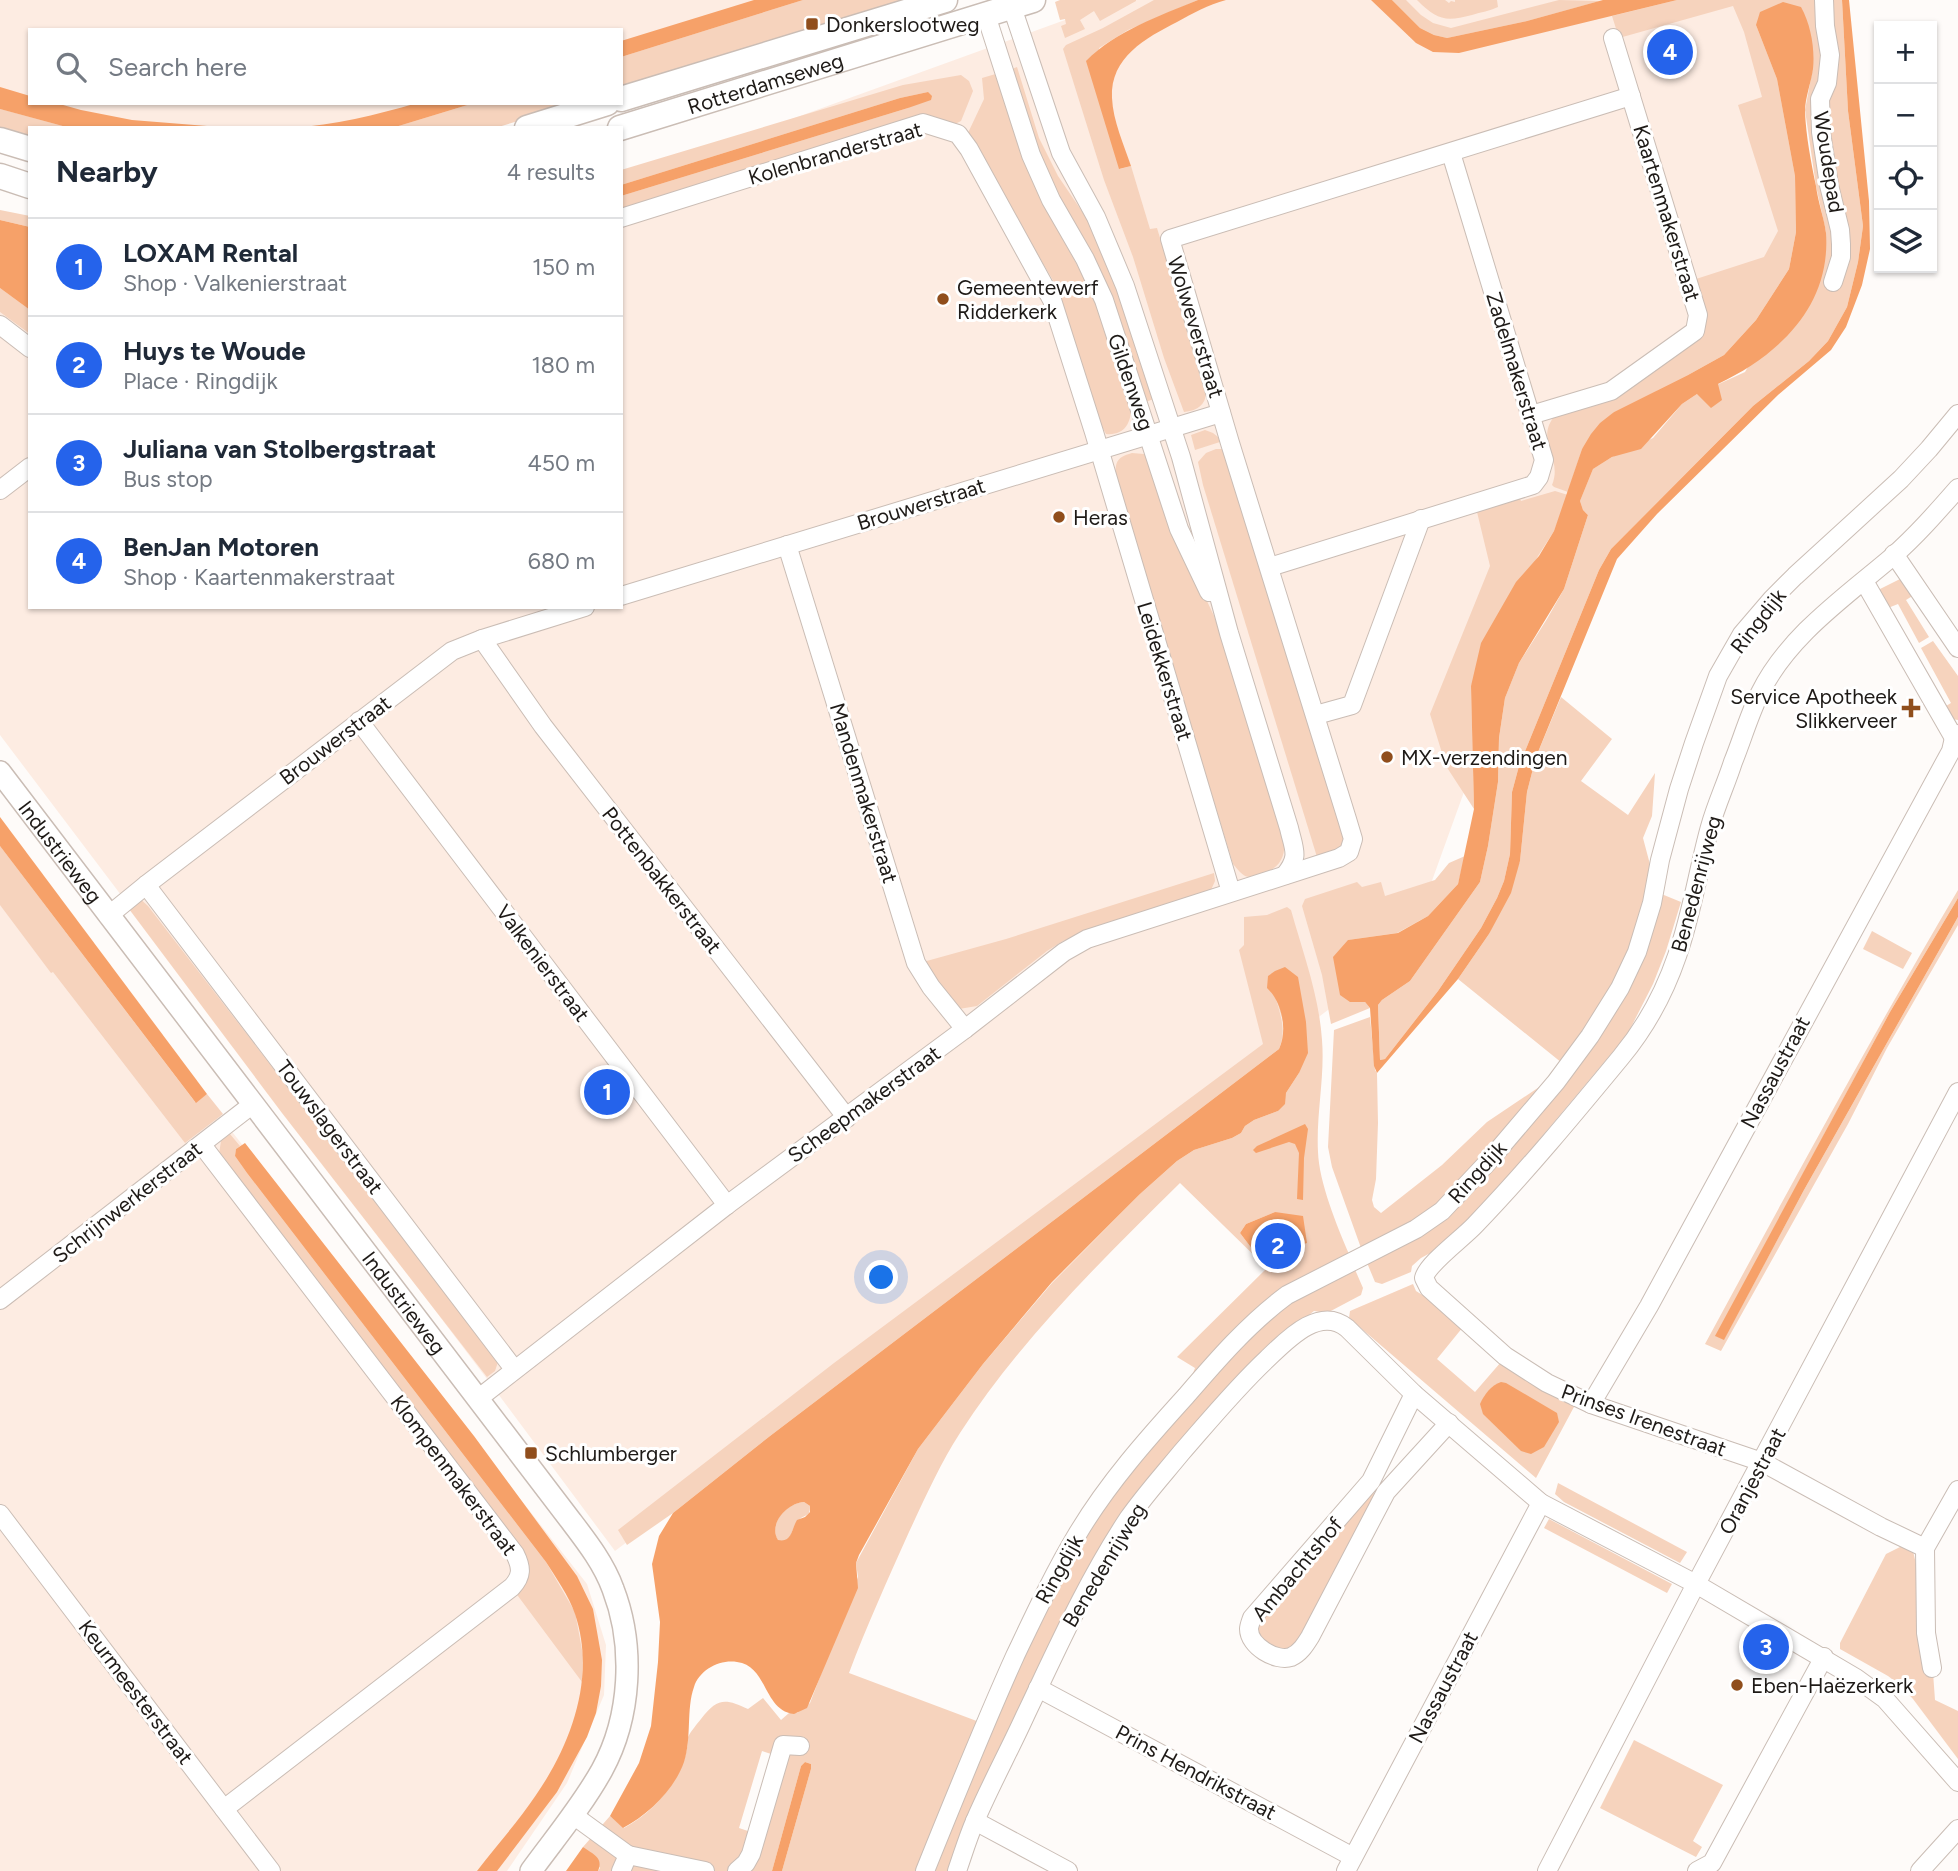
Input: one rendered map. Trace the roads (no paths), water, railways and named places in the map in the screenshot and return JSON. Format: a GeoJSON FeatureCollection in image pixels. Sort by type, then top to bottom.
{"type":"FeatureCollection","features":[{"type":"Feature","properties":{"kind":"main road","name":"Rotterdamseweg"},"geometry":{"type":"LineString","coordinates":[[623,98],[945,0]]}},
{"type":"Feature","properties":{"kind":"main road","name":"Rotterdamseweg"},"geometry":{"type":"LineString","coordinates":[[623,127],[984,7],[1018,2]]}},
{"type":"Feature","properties":{"kind":"main road"},"geometry":{"type":"LineString","coordinates":[[533,126],[601,105]]}},
{"type":"Feature","properties":{"kind":"main road"},"geometry":{"type":"LineString","coordinates":[[0,139],[28,148]]}},
{"type":"Feature","properties":{"kind":"main road"},"geometry":{"type":"LineString","coordinates":[[0,176],[28,185]]}},
{"type":"Feature","properties":{"kind":"street","name":"Woudepad"},"geometry":{"type":"LineString","coordinates":[[1824,0],[1830,55],[1827,83],[1820,99],[1821,132],[1841,244],[1841,257],[1833,282]]}},
{"type":"Feature","properties":{"kind":"street","name":"Gildenweg"},"geometry":{"type":"LineString","coordinates":[[1018,2],[1061,153],[1096,217],[1125,286],[1171,428],[1295,853],[1294,864],[1285,875]]}},
{"type":"Feature","properties":{"kind":"street","name":"Gildenweg"},"geometry":{"type":"LineString","coordinates":[[984,7],[1031,155],[1051,200],[1095,278],[1179,529],[1229,633]]}},
{"type":"Feature","properties":{"kind":"street","name":"Kaartenmakerstraat"},"geometry":{"type":"LineString","coordinates":[[1531,415],[1611,391],[1695,331],[1698,315],[1613,38]]}},
{"type":"Feature","properties":{"kind":"street","name":"Wolweverstraat"},"geometry":{"type":"LineString","coordinates":[[1285,875],[1339,858],[1349,852],[1353,839],[1170,239],[1631,96]]}},
{"type":"Feature","properties":{"kind":"street","name":"Kolenbranderstraat"},"geometry":{"type":"LineString","coordinates":[[623,217],[923,123],[958,134],[969,149],[1052,300],[1099,449]]}},
{"type":"Feature","properties":{"kind":"street","name":"Zadelmakerstraat"},"geometry":{"type":"LineString","coordinates":[[1270,567],[1532,485],[1539,477],[1544,460],[1451,153]]}},
{"type":"Feature","properties":{"kind":"street"},"geometry":{"type":"LineString","coordinates":[[0,325],[28,346]]}},
{"type":"Feature","properties":{"kind":"street","name":"Brouwerstraat"},"geometry":{"type":"LineString","coordinates":[[623,595],[1221,413]]}},
{"type":"Feature","properties":{"kind":"street","name":"Ringdijk"},"geometry":{"type":"LineString","coordinates":[[925,1871],[981,1734],[1041,1601],[1079,1531],[1114,1479],[1201,1378],[1261,1315],[1287,1294],[1416,1229],[1441,1211],[1487,1163],[1556,1082],[1590,1036],[1620,988],[1637,952],[1653,903],[1660,860],[1686,766],[1718,676],[1742,634],[1801,570],[1901,479],[1958,414]]}},
{"type":"Feature","properties":{"kind":"street","name":"Leidekkerstraat"},"geometry":{"type":"LineString","coordinates":[[1099,449],[1231,892]]}},
{"type":"Feature","properties":{"kind":"street"},"geometry":{"type":"LineString","coordinates":[[0,490],[28,469]]}},
{"type":"Feature","properties":{"kind":"street","name":"Benedenrijweg"},"geometry":{"type":"LineString","coordinates":[[1424,1278],[1432,1264],[1498,1201],[1634,1041],[1657,1002],[1677,958],[1711,825],[1760,692],[1787,651],[1930,521],[1958,488]]}},
{"type":"Feature","properties":{"kind":"street"},"geometry":{"type":"LineString","coordinates":[[1316,715],[1352,705],[1422,519]]}},
{"type":"Feature","properties":{"kind":"street","name":"Mandenmakerstraat"},"geometry":{"type":"LineString","coordinates":[[787,545],[916,963],[931,987],[965,1029]]}},
{"type":"Feature","properties":{"kind":"street"},"geometry":{"type":"LineString","coordinates":[[1895,554],[1958,648]]}},
{"type":"Feature","properties":{"kind":"street"},"geometry":{"type":"LineString","coordinates":[[1864,581],[1956,736]]}},
{"type":"Feature","properties":{"kind":"street","name":"Brouwerstraat"},"geometry":{"type":"LineString","coordinates":[[108,916],[452,651],[553,612],[572,609]]}},
{"type":"Feature","properties":{"kind":"street","name":"Pottenbakkerstraat"},"geometry":{"type":"LineString","coordinates":[[482,639],[543,726],[847,1118]]}},
{"type":"Feature","properties":{"kind":"street","name":"Valkenierstraat"},"geometry":{"type":"LineString","coordinates":[[359,721],[727,1205]]}},
{"type":"Feature","properties":{"kind":"street","name":"Nassaustraat"},"geometry":{"type":"LineString","coordinates":[[1591,1404],[1649,1306],[1951,751],[1956,736]]}},
{"type":"Feature","properties":{"kind":"street","name":"Industrieweg"},"geometry":{"type":"LineString","coordinates":[[0,772],[479,1398],[592,1549],[613,1588],[624,1624],[626,1651],[626,1687],[622,1717],[602,1771],[531,1871]]}},
{"type":"Feature","properties":{"kind":"street","name":"Scheepmakerstraat"},"geometry":{"type":"LineString","coordinates":[[479,1398],[727,1205],[847,1118],[1064,951],[1087,939],[1285,875]]}},
{"type":"Feature","properties":{"kind":"street","name":"Touwslagerstraat"},"geometry":{"type":"LineString","coordinates":[[146,885],[514,1369]]}},
{"type":"Feature","properties":{"kind":"street","name":"Oranjestraat"},"geometry":{"type":"LineString","coordinates":[[1547,1871],[1696,1584],[1958,1092]]}},
{"type":"Feature","properties":{"kind":"street","name":"Schrijnwerkerstraat"},"geometry":{"type":"LineString","coordinates":[[0,1300],[253,1104]]}},
{"type":"Feature","properties":{"kind":"street","name":"Klompenmakerstraat"},"geometry":{"type":"LineString","coordinates":[[202,1145],[515,1554],[521,1572],[512,1587],[224,1809]]}},
{"type":"Feature","properties":{"kind":"street","name":"Prinses Irenestraat"},"geometry":{"type":"LineString","coordinates":[[1424,1278],[1429,1288],[1505,1356],[1547,1384],[1591,1404],[1762,1462],[1925,1548]]}},
{"type":"Feature","properties":{"kind":"street","name":"Benedenrijweg"},"geometry":{"type":"LineString","coordinates":[[957,1871],[975,1821],[1060,1640],[1098,1567],[1147,1493],[1256,1369],[1298,1331],[1331,1320],[1347,1328],[1415,1394]]}},
{"type":"Feature","properties":{"kind":"street"},"geometry":{"type":"LineString","coordinates":[[1415,1394],[1541,1503],[1696,1584],[1824,1657],[1872,1689],[1885,1699],[1958,1782]]}},
{"type":"Feature","properties":{"kind":"street","name":"Ambachtshof"},"geometry":{"type":"LineString","coordinates":[[1415,1394],[1371,1481],[1252,1618],[1249,1630],[1253,1640],[1264,1650],[1276,1657],[1289,1658],[1306,1644],[1386,1492],[1448,1423]]}},
{"type":"Feature","properties":{"kind":"street"},"geometry":{"type":"LineString","coordinates":[[1371,1481],[1386,1492]]}},
{"type":"Feature","properties":{"kind":"street"},"geometry":{"type":"LineString","coordinates":[[1932,1668],[1926,1633],[1925,1548],[1958,1490]]}},
{"type":"Feature","properties":{"kind":"street","name":"Nassaustraat"},"geometry":{"type":"LineString","coordinates":[[1349,1864],[1541,1503]]}},
{"type":"Feature","properties":{"kind":"street","name":"Keurmeesterstraat"},"geometry":{"type":"LineString","coordinates":[[0,1514],[271,1871]]}},
{"type":"Feature","properties":{"kind":"street"},"geometry":{"type":"LineString","coordinates":[[1697,1871],[1712,1863],[1824,1657]]}},
{"type":"Feature","properties":{"kind":"street","name":"Prins Hendrikstraat"},"geometry":{"type":"LineString","coordinates":[[1038,1688],[1349,1864]]}},
{"type":"Feature","properties":{"kind":"street"},"geometry":{"type":"LineString","coordinates":[[737,1871],[751,1854],[783,1745],[800,1746]]}},
{"type":"Feature","properties":{"kind":"street"},"geometry":{"type":"LineString","coordinates":[[573,1815],[625,1863],[705,1871]]}},
{"type":"Feature","properties":{"kind":"street"},"geometry":{"type":"LineString","coordinates":[[975,1821],[1068,1871]]}},
{"type":"Feature","properties":{"kind":"street"},"geometry":{"type":"LineString","coordinates":[[1920,1871],[1958,1829]]}},
{"type":"Feature","properties":{"kind":"place","name":"Donkerslootweg"},"geometry":{"type":"Point","coordinates":[812,24]}},
{"type":"Feature","properties":{"kind":"place","name":"BenJan Motoren"},"geometry":{"type":"Point","coordinates":[1670,52]}},
{"type":"Feature","properties":{"kind":"place","name":"Gemeentewerf Ridderkerk"},"geometry":{"type":"Point","coordinates":[943,299]}},
{"type":"Feature","properties":{"kind":"place","name":"Heras"},"geometry":{"type":"Point","coordinates":[1059,517]}},
{"type":"Feature","properties":{"kind":"place","name":"Service Apotheek Slikkerveer"},"geometry":{"type":"Point","coordinates":[1911,708]}},
{"type":"Feature","properties":{"kind":"place","name":"MX-verzendingen"},"geometry":{"type":"Point","coordinates":[1387,757]}},
{"type":"Feature","properties":{"kind":"place","name":"LOXAM Rental"},"geometry":{"type":"Point","coordinates":[607,1092]}},
{"type":"Feature","properties":{"kind":"place","name":"Huys te Woude"},"geometry":{"type":"Point","coordinates":[1278,1246]}},
{"type":"Feature","properties":{"kind":"place","name":"Schlumberger"},"geometry":{"type":"Point","coordinates":[531,1453]}},
{"type":"Feature","properties":{"kind":"place","name":"Juliana van Stolbergstraat"},"geometry":{"type":"Point","coordinates":[1766,1647]}},
{"type":"Feature","properties":{"kind":"place","name":"Eben-Haëzerkerk"},"geometry":{"type":"Point","coordinates":[1737,1685]}}]}
